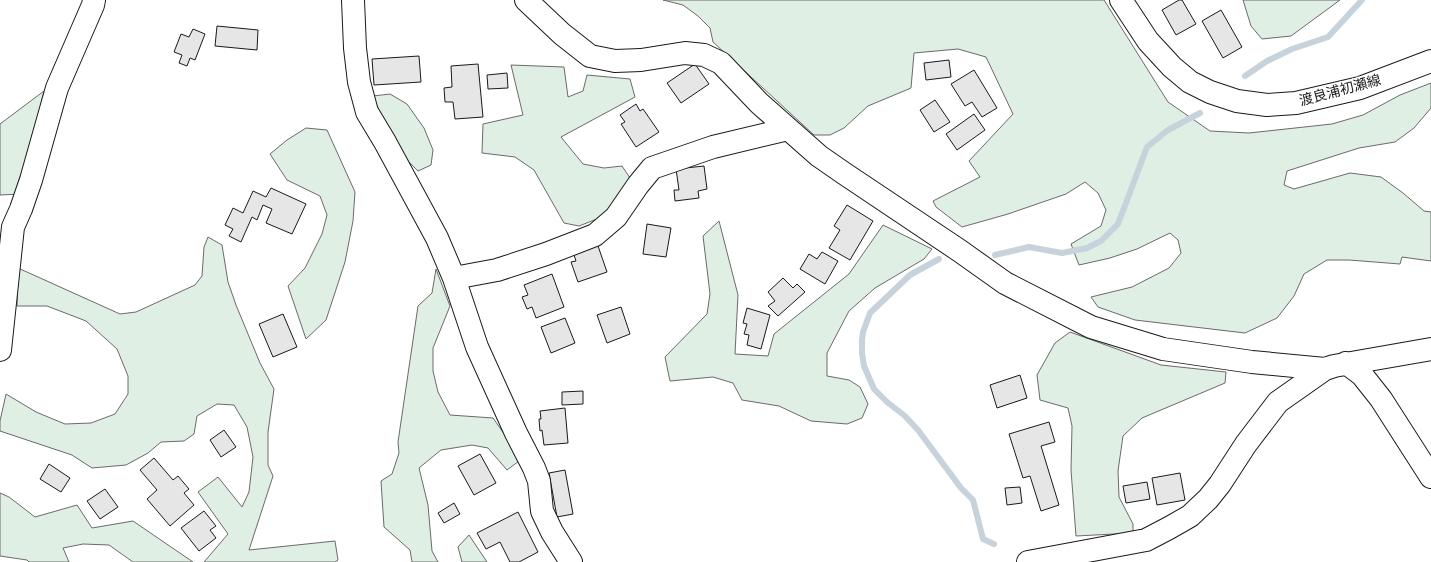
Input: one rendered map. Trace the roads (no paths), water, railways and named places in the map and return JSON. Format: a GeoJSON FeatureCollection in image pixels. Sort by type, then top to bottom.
{"type":"FeatureCollection","features":[{"type":"Feature","properties":{"kind":"street"},"geometry":{"type":"LineString","coordinates":[[0,350],[13,226],[21,209],[31,180],[57,88],[94,0]]}},
{"type":"Feature","properties":{"kind":"street"},"geometry":{"type":"LineString","coordinates":[[353,0],[355,48],[359,82],[367,112],[428,219],[437,238],[454,278],[477,347],[516,433],[534,468],[539,481],[542,511],[552,532],[571,562]]}},
{"type":"Feature","properties":{"kind":"street"},"geometry":{"type":"LineString","coordinates":[[526,0],[562,34],[590,56],[622,61],[641,60],[685,53],[704,55],[721,62],[759,103],[819,156],[999,279],[1091,327],[1163,349],[1252,362],[1325,369]]}},
{"type":"Feature","properties":{"kind":"street","name":"渡良浦初瀬線"},"geometry":{"type":"LineString","coordinates":[[1121,0],[1148,41],[1172,67],[1190,82],[1210,92],[1236,101],[1268,105],[1296,103],[1360,88],[1431,61]]}},
{"type":"Feature","properties":{"kind":"street"},"geometry":{"type":"LineString","coordinates":[[454,278],[498,270],[546,254],[595,235],[616,217],[638,185],[652,168],[713,147],[788,128]]}},
{"type":"Feature","properties":{"kind":"street"},"geometry":{"type":"LineString","coordinates":[[1028,562],[1146,540],[1169,528],[1190,516],[1208,498],[1220,484],[1246,444],[1278,402],[1325,369],[1346,363],[1431,349]]}},
{"type":"Feature","properties":{"kind":"street"},"geometry":{"type":"LineString","coordinates":[[1346,363],[1362,375],[1381,398],[1431,477]]}},
{"type":"Feature","properties":{"kind":"waterway"},"geometry":{"type":"LineString","coordinates":[[1245,76],[1267,61],[1292,49],[1328,37],[1362,0]]}},
{"type":"Feature","properties":{"kind":"waterway"},"geometry":{"type":"LineString","coordinates":[[995,255],[1029,247],[1062,253],[1087,248],[1101,241],[1118,224],[1147,147],[1168,130],[1200,113]]}},
{"type":"Feature","properties":{"kind":"waterway"},"geometry":{"type":"LineString","coordinates":[[939,259],[910,275],[870,313],[863,332],[862,340],[864,366],[874,389],[887,402],[905,416],[918,430],[961,488],[973,500],[983,539],[994,544]]}}]}
